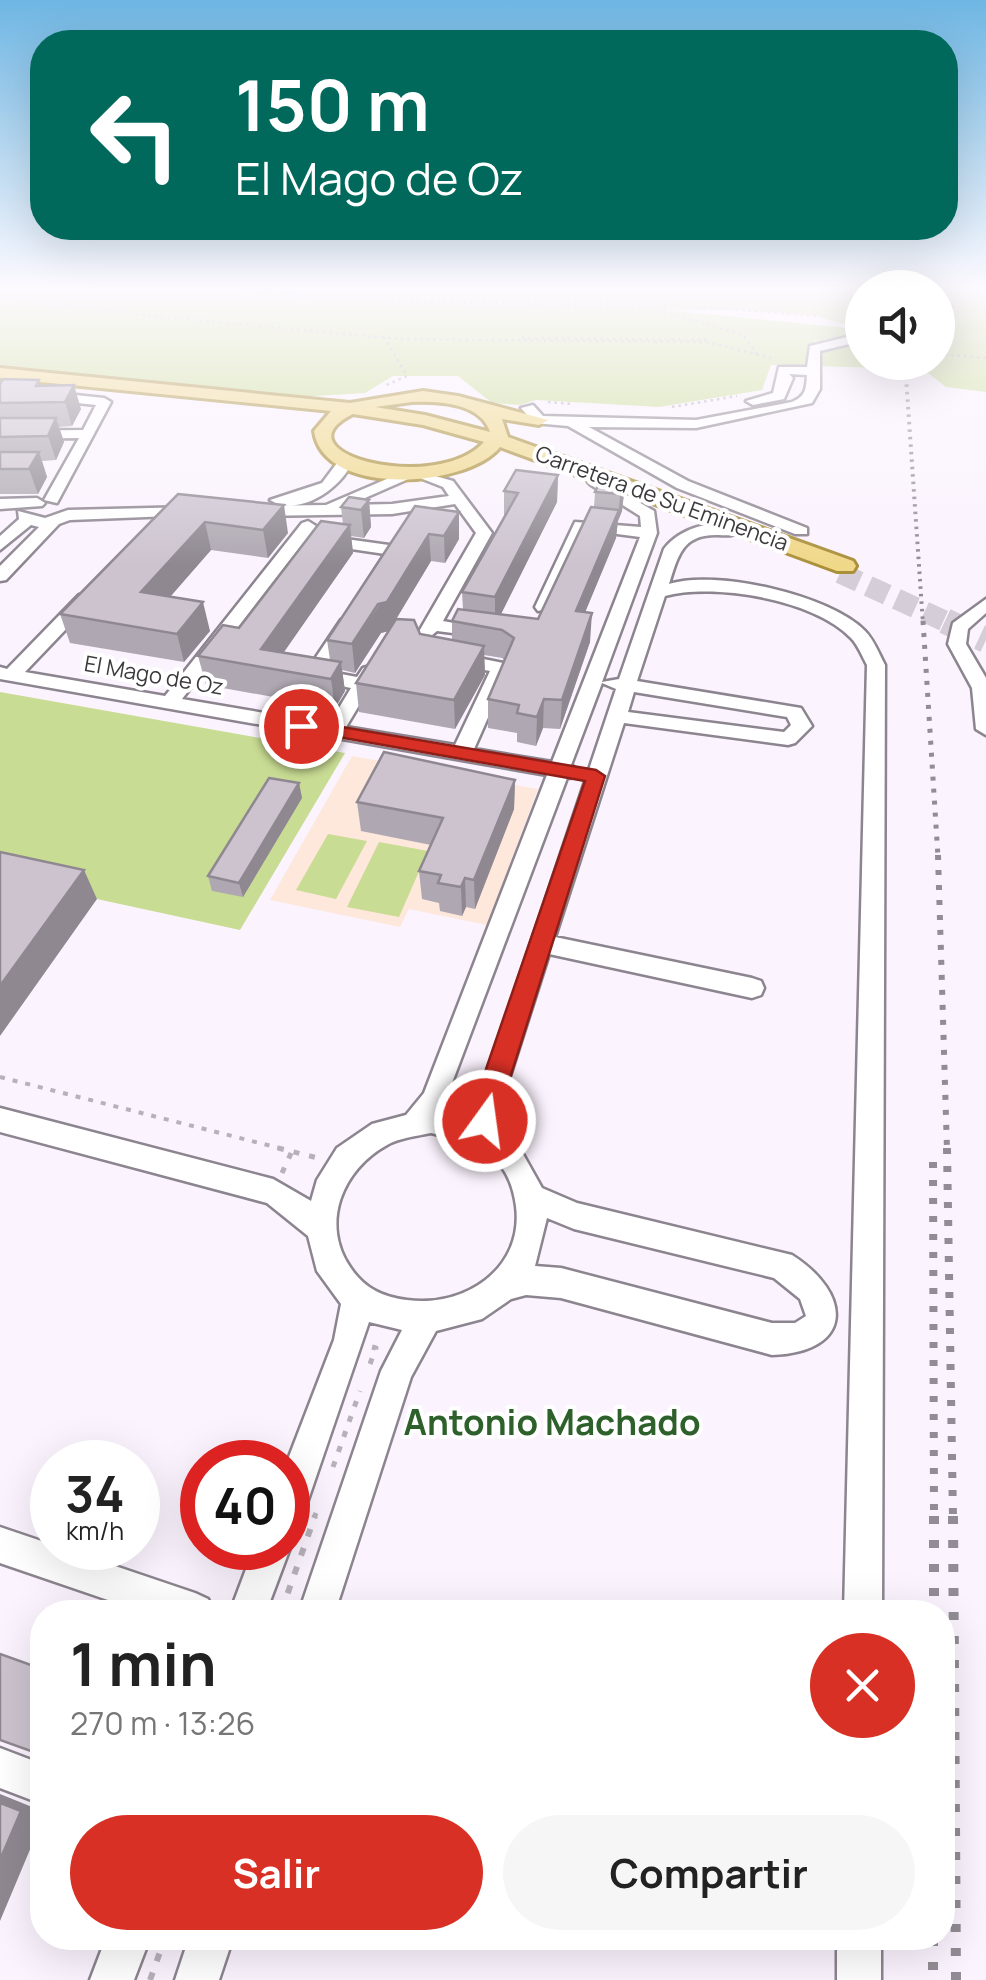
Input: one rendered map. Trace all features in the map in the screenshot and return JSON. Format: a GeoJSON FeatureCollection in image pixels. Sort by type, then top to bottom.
{"type":"FeatureCollection","features":[{"type":"Feature","properties":{"kind":"main road","name":"Carretera de Su Eminencia"},"geometry":{"type":"LineString","coordinates":[[3,385],[319,405],[423,430],[497,430],[550,457],[842,569],[592,480],[497,430]]}},
{"type":"Feature","properties":{"kind":"main road","name":"Carretera de Su Eminencia"},"geometry":{"type":"LineString","coordinates":[[3,385],[344,412]]}},
{"type":"Feature","properties":{"kind":"main road"},"geometry":{"type":"LineString","coordinates":[[323,434],[328,423],[380,393]]}},
{"type":"Feature","properties":{"kind":"main road"},"geometry":{"type":"LineString","coordinates":[[319,405],[380,393],[434,397],[483,410],[497,430],[527,440],[550,457]]}},
{"type":"Feature","properties":{"kind":"main road"},"geometry":{"type":"LineString","coordinates":[[263,407],[303,418],[323,434],[332,454],[345,462],[415,473],[454,484],[486,454],[497,430],[536,410]]}},
{"type":"Feature","properties":{"kind":"main road"},"geometry":{"type":"LineString","coordinates":[[527,440],[526,430],[536,410]]}},
{"type":"Feature","properties":{"kind":"street"},"geometry":{"type":"LineString","coordinates":[[536,410],[543,404],[561,409],[667,414],[776,397],[784,381]]}},
{"type":"Feature","properties":{"kind":"street"},"geometry":{"type":"LineString","coordinates":[[536,410],[571,421],[696,424],[796,405],[807,400],[813,381]]}},
{"type":"Feature","properties":{"kind":"street"},"geometry":{"type":"LineString","coordinates":[[0,546],[72,468],[104,402],[3,385]]}},
{"type":"Feature","properties":{"kind":"street"},"geometry":{"type":"LineString","coordinates":[[571,421],[617,454],[711,499],[801,531]]}},
{"type":"Feature","properties":{"kind":"street"},"geometry":{"type":"LineString","coordinates":[[0,435],[88,434]]}},
{"type":"Feature","properties":{"kind":"street"},"geometry":{"type":"LineString","coordinates":[[169,703],[300,537],[314,503],[340,480],[345,462]]}},
{"type":"Feature","properties":{"kind":"street"},"geometry":{"type":"LineString","coordinates":[[54,468],[72,468]]}},
{"type":"Feature","properties":{"kind":"street"},"geometry":{"type":"LineString","coordinates":[[314,503],[415,473]]}},
{"type":"Feature","properties":{"kind":"street"},"geometry":{"type":"LineString","coordinates":[[416,1122],[435,1100],[649,530],[648,514],[592,480]]}},
{"type":"Feature","properties":{"kind":"street"},"geometry":{"type":"LineString","coordinates":[[0,514],[35,509],[64,515],[314,503],[392,509],[454,484],[484,533],[422,632],[429,655],[500,668],[461,754]]}},
{"type":"Feature","properties":{"kind":"street"},"geometry":{"type":"LineString","coordinates":[[0,504],[64,515],[222,507]]}},
{"type":"Feature","properties":{"kind":"street"},"geometry":{"type":"LineString","coordinates":[[153,529],[168,512]]}},
{"type":"Feature","properties":{"kind":"street"},"geometry":{"type":"LineString","coordinates":[[0,576],[64,515]]}},
{"type":"Feature","properties":{"kind":"street"},"geometry":{"type":"LineString","coordinates":[[489,1137],[485,1121],[488,1101],[660,582],[680,537],[676,524],[660,523],[649,530],[582,525],[536,624]]}},
{"type":"Feature","properties":{"kind":"street"},"geometry":{"type":"LineString","coordinates":[[680,537],[700,530],[732,531]]}},
{"type":"Feature","properties":{"kind":"street"},"geometry":{"type":"LineString","coordinates":[[300,537],[396,551],[375,582]]}},
{"type":"Feature","properties":{"kind":"street"},"geometry":{"type":"LineString","coordinates":[[6,674],[102,582]]}},
{"type":"Feature","properties":{"kind":"street"},"geometry":{"type":"LineString","coordinates":[[665,591],[676,585],[709,585],[772,596],[824,611],[860,635],[876,665],[863,1600]]}},
{"type":"Feature","properties":{"kind":"street"},"geometry":{"type":"LineString","coordinates":[[986,585],[980,592],[986,603],[959,626],[957,644],[982,688],[986,730]]}},
{"type":"Feature","properties":{"kind":"street"},"geometry":{"type":"LineString","coordinates":[[354,613],[313,675],[363,684]]}},
{"type":"Feature","properties":{"kind":"street"},"geometry":{"type":"LineString","coordinates":[[422,632],[510,637]]}},
{"type":"Feature","properties":{"kind":"street"},"geometry":{"type":"LineString","coordinates":[[334,731],[381,654]]}},
{"type":"Feature","properties":{"kind":"street","name":"El Mago de Oz"},"geometry":{"type":"LineString","coordinates":[[6,674],[596,776]]}},
{"type":"Feature","properties":{"kind":"street"},"geometry":{"type":"LineString","coordinates":[[593,680],[794,712],[802,726],[788,739],[616,716]]}},
{"type":"Feature","properties":{"kind":"street"},"geometry":{"type":"LineString","coordinates":[[540,943],[752,988]]}},
{"type":"Feature","properties":{"kind":"street"},"geometry":{"type":"LineString","coordinates":[[0,1120],[276,1184],[306,1187],[338,1168],[372,1137],[416,1122],[462,1126],[489,1137],[517,1163],[533,1198],[530,1244],[520,1267],[503,1287]]}},
{"type":"Feature","properties":{"kind":"street"},"geometry":{"type":"LineString","coordinates":[[338,1168],[324,1196],[319,1227],[324,1253],[337,1278],[358,1297],[390,1314],[426,1318],[468,1308],[503,1287],[526,1280],[561,1283],[772,1339],[798,1341],[813,1335],[821,1322],[822,1306],[816,1290],[781,1265],[574,1216],[533,1198]]}},
{"type":"Feature","properties":{"kind":"street"},"geometry":{"type":"LineString","coordinates":[[276,1184],[319,1227]]}},
{"type":"Feature","properties":{"kind":"street"},"geometry":{"type":"LineString","coordinates":[[310,1447],[350,1340],[358,1297]]}},
{"type":"Feature","properties":{"kind":"street"},"geometry":{"type":"LineString","coordinates":[[322,1600],[397,1370],[426,1318]]}},
{"type":"Feature","properties":{"kind":"street"},"geometry":{"type":"LineString","coordinates":[[0,1545],[160,1600]]}},
{"type":"Feature","properties":{"kind":"street"},"geometry":{"type":"LineString","coordinates":[[252,1600],[264,1570]]}},
{"type":"Feature","properties":{"kind":"street"},"geometry":{"type":"LineString","coordinates":[[0,1768],[30,1779]]}},
{"type":"Feature","properties":{"kind":"street"},"geometry":{"type":"LineString","coordinates":[[112,1980],[123,1950]]}},
{"type":"Feature","properties":{"kind":"street"},"geometry":{"type":"LineString","coordinates":[[196,1980],[206,1950]]}},
{"type":"Feature","properties":{"kind":"street"},"geometry":{"type":"LineString","coordinates":[[859,1950],[859,1980]]}},
{"type":"Feature","properties":{"kind":"path"},"geometry":{"type":"LineString","coordinates":[[380,393],[402,386]]}},
{"type":"Feature","properties":{"kind":"path"},"geometry":{"type":"LineString","coordinates":[[661,409],[748,394]]}},
{"type":"Feature","properties":{"kind":"path"},"geometry":{"type":"LineString","coordinates":[[536,410],[574,404]]}},
{"type":"Feature","properties":{"kind":"path"},"geometry":{"type":"LineString","coordinates":[[0,1077],[292,1151],[276,1184]]}},
{"type":"Feature","properties":{"kind":"path"},"geometry":{"type":"LineString","coordinates":[[150,1980],[161,1950]]}},
{"type":"Feature","properties":{"kind":"shaded area"},"geometry":{"type":"Polygon","coordinates":[[[352,756],[538,789],[487,925],[409,909],[400,927],[270,900],[352,756]]]}},
{"type":"Feature","properties":{"kind":"green space"},"geometry":{"type":"Polygon","coordinates":[[[144,381],[384,381],[365,393],[300,397],[144,381]]]}},
{"type":"Feature","properties":{"kind":"green space"},"geometry":{"type":"Polygon","coordinates":[[[465,381],[765,381],[762,390],[659,407],[536,400],[520,405],[492,403],[465,381]]]}},
{"type":"Feature","properties":{"kind":"green space"},"geometry":{"type":"Polygon","coordinates":[[[939,381],[986,381],[986,392],[946,387],[939,381]]]}},
{"type":"Feature","properties":{"kind":"green space"},"geometry":{"type":"Polygon","coordinates":[[[0,692],[345,753],[240,930],[0,878],[0,692]]]}},
{"type":"Feature","properties":{"kind":"green space"},"geometry":{"type":"Polygon","coordinates":[[[328,834],[367,841],[336,899],[296,890],[328,834]]]}},
{"type":"Feature","properties":{"kind":"green space"},"geometry":{"type":"Polygon","coordinates":[[[379,842],[428,851],[399,917],[347,907],[379,842]]]}},
{"type":"Feature","properties":{"kind":"building"},"geometry":{"type":"Polygon","coordinates":[[[38,381],[36,386],[74,385],[65,402],[0,403],[0,384],[38,381]]]}},
{"type":"Feature","properties":{"kind":"building"},"geometry":{"type":"Polygon","coordinates":[[[0,418],[56,418],[48,436],[0,437],[0,418]]]}},
{"type":"Feature","properties":{"kind":"building"},"geometry":{"type":"Polygon","coordinates":[[[0,452],[39,452],[29,469],[0,469],[0,452]]]}},
{"type":"Feature","properties":{"kind":"building"},"geometry":{"type":"Polygon","coordinates":[[[516,470],[558,475],[495,597],[462,592],[518,493],[504,491],[516,470]]]}},
{"type":"Feature","properties":{"kind":"building"},"geometry":{"type":"Polygon","coordinates":[[[600,481],[625,484],[620,494],[595,492],[600,481]]]}},
{"type":"Feature","properties":{"kind":"building"},"geometry":{"type":"Polygon","coordinates":[[[178,494],[284,505],[263,530],[205,522],[141,592],[203,602],[177,634],[60,614],[178,494]]]}},
{"type":"Feature","properties":{"kind":"building"},"geometry":{"type":"Polygon","coordinates":[[[349,497],[369,500],[361,510],[341,507],[349,497]]]}},
{"type":"Feature","properties":{"kind":"building"},"geometry":{"type":"Polygon","coordinates":[[[415,506],[459,512],[444,536],[429,534],[387,602],[378,604],[352,644],[327,640],[415,506]]]}},
{"type":"Feature","properties":{"kind":"building"},"geometry":{"type":"Polygon","coordinates":[[[591,507],[619,510],[576,611],[592,613],[562,700],[544,699],[537,717],[517,713],[519,705],[488,699],[514,638],[502,630],[452,621],[458,609],[538,619],[591,507]]]}},
{"type":"Feature","properties":{"kind":"building"},"geometry":{"type":"Polygon","coordinates":[[[321,521],[350,525],[261,649],[341,662],[331,679],[198,656],[223,625],[239,628],[321,521]]]}},
{"type":"Feature","properties":{"kind":"building"},"geometry":{"type":"Polygon","coordinates":[[[396,619],[414,620],[420,634],[484,646],[454,700],[356,683],[396,619]]]}},
{"type":"Feature","properties":{"kind":"building"},"geometry":{"type":"Polygon","coordinates":[[[384,752],[515,780],[474,880],[465,878],[461,887],[438,883],[441,875],[419,871],[443,818],[357,802],[384,752]]]}},
{"type":"Feature","properties":{"kind":"building"},"geometry":{"type":"Polygon","coordinates":[[[269,778],[299,783],[239,883],[208,876],[269,778]]]}},
{"type":"Feature","properties":{"kind":"building"},"geometry":{"type":"Polygon","coordinates":[[[0,852],[84,870],[0,986],[0,852]]]}},
{"type":"Feature","properties":{"kind":"building"},"geometry":{"type":"Polygon","coordinates":[[[0,1654],[30,1665],[30,1751],[0,1740],[0,1654]]]}},
{"type":"Feature","properties":{"kind":"building"},"geometry":{"type":"Polygon","coordinates":[[[0,1803],[21,1811],[0,1860],[0,1803]]]}},
{"type":"Feature","properties":{"kind":"tunnel"},"geometry":{"type":"LineString","coordinates":[[840,573],[951,624]]}},
{"type":"Feature","properties":{"kind":"tunnel"},"geometry":{"type":"LineString","coordinates":[[945,621],[986,640]]}},
{"type":"Feature","properties":{"kind":"railway"},"geometry":{"type":"LineString","coordinates":[[906,381],[923,624]]}},
{"type":"Feature","properties":{"kind":"railway"},"geometry":{"type":"LineString","coordinates":[[923,621],[938,857]]}},
{"type":"Feature","properties":{"kind":"railway"},"geometry":{"type":"LineString","coordinates":[[938,855],[947,1150]]}},
{"type":"Feature","properties":{"kind":"railway"},"geometry":{"type":"LineString","coordinates":[[947,1148],[953,1518]]}},
{"type":"Feature","properties":{"kind":"railway"},"geometry":{"type":"LineString","coordinates":[[933,1162],[934,1518]]}},
{"type":"Feature","properties":{"kind":"railway"},"geometry":{"type":"LineString","coordinates":[[953,1516],[954,1600]]}},
{"type":"Feature","properties":{"kind":"railway"},"geometry":{"type":"LineString","coordinates":[[934,1518],[934,1600]]}},
{"type":"Feature","properties":{"kind":"railway"},"geometry":{"type":"LineString","coordinates":[[955,1825],[956,1980]]}},
{"type":"Feature","properties":{"kind":"railway"},"geometry":{"type":"LineString","coordinates":[[933,1950],[933,1980]]}},
{"type":"Feature","properties":{"kind":"district","name":"Antonio Machado"},"geometry":{"type":"Point","coordinates":[552,1423]}},
{"type":"Feature","properties":{"kind":"route"},"geometry":{"type":"LineString","coordinates":[[301,726],[596,776],[488,1101],[485,1121]]}}]}
